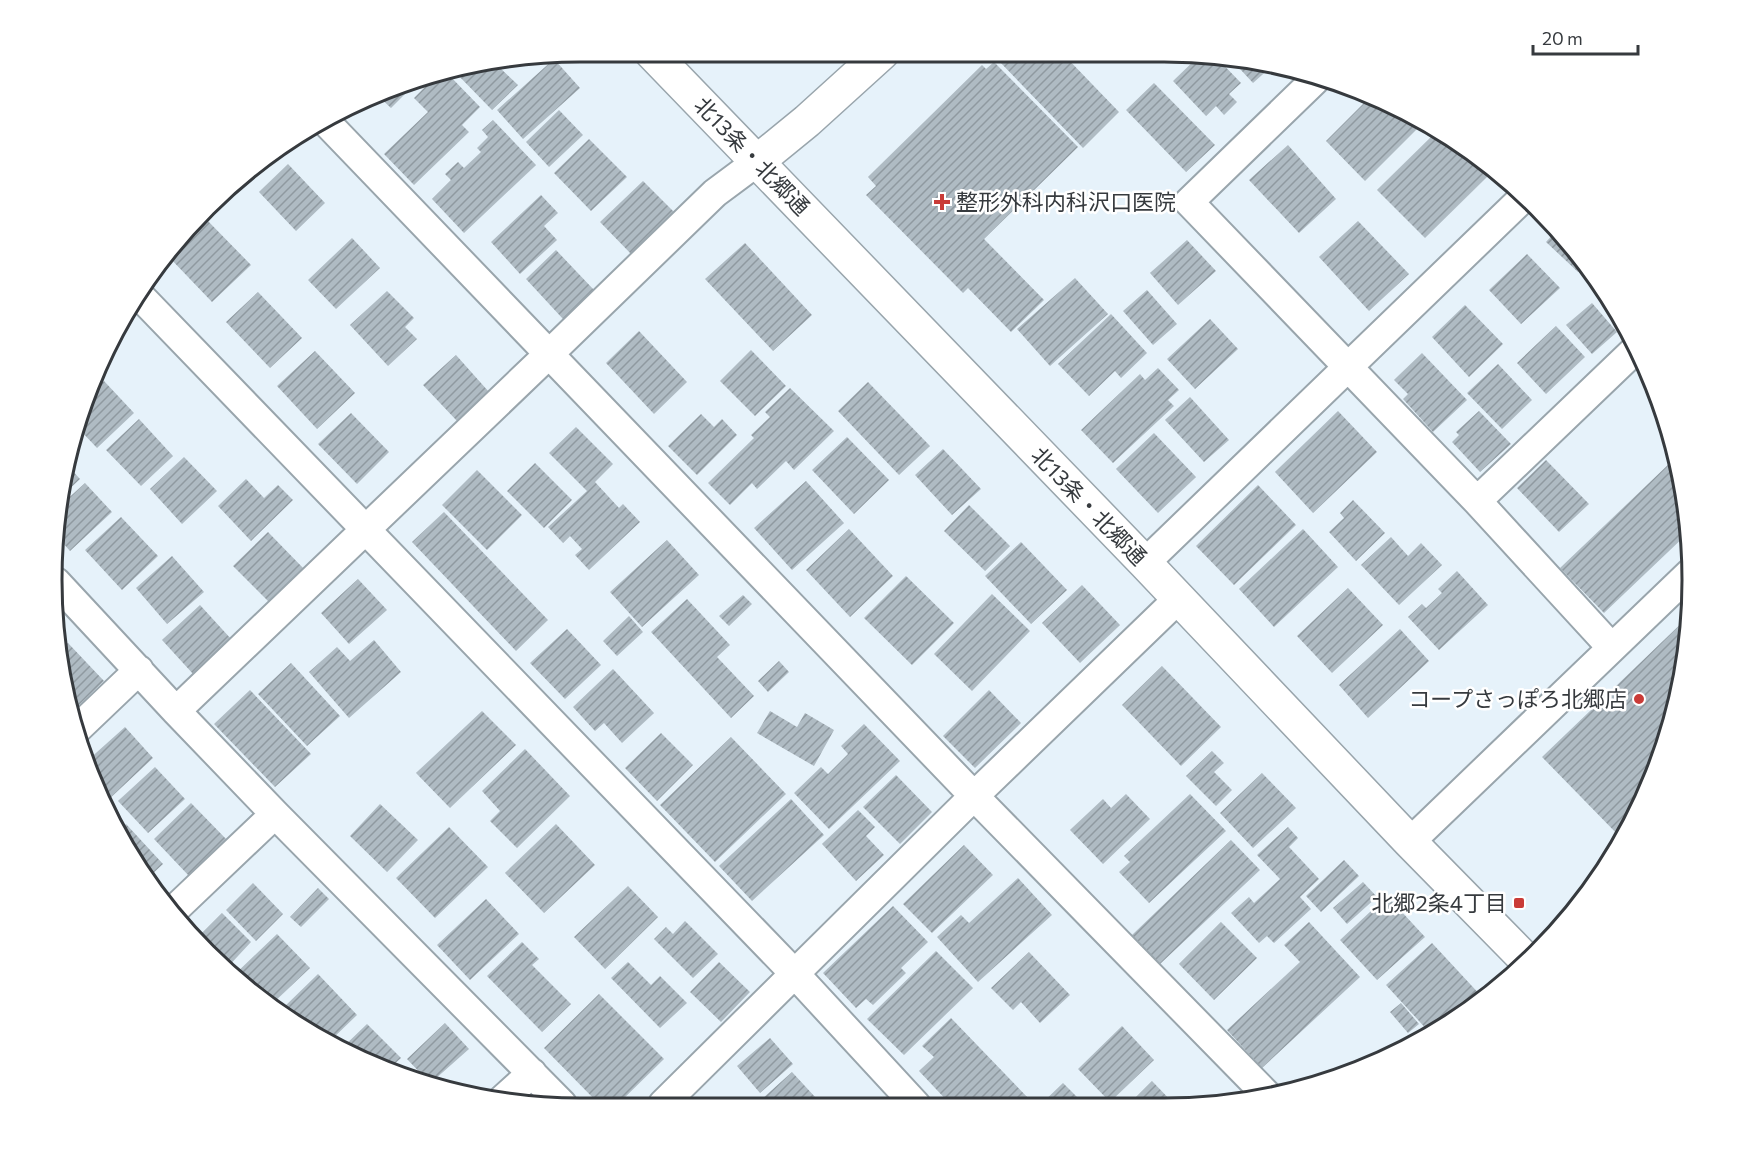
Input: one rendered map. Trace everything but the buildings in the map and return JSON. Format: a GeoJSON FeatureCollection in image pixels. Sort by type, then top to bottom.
{"type":"FeatureCollection","features":[{"type":"Feature","properties":{"kind":"main road","name":"北13条・北郷通"},"geometry":{"type":"LineString","coordinates":[[662,62],[1521,955]]}},
{"type":"Feature","properties":{"kind":"main road"},"geometry":{"type":"LineString","coordinates":[[758,161],[807,121],[872,62]]}},
{"type":"Feature","properties":{"kind":"street"},"geometry":{"type":"LineString","coordinates":[[1312,83],[1189,202],[1476,501],[1612,648]]}},
{"type":"Feature","properties":{"kind":"street"},"geometry":{"type":"LineString","coordinates":[[330,126],[974,796],[1261,1089]]}},
{"type":"Feature","properties":{"kind":"street"},"geometry":{"type":"LineString","coordinates":[[176,711],[715,193],[758,161]]}},
{"type":"Feature","properties":{"kind":"street"},"geometry":{"type":"LineString","coordinates":[[1145,563],[1518,202]]}},
{"type":"Feature","properties":{"kind":"street"},"geometry":{"type":"LineString","coordinates":[[144,300],[795,975],[909,1098]]}},
{"type":"Feature","properties":{"kind":"street"},"geometry":{"type":"LineString","coordinates":[[1476,501],[1630,355]]}},
{"type":"Feature","properties":{"kind":"street"},"geometry":{"type":"LineString","coordinates":[[1410,842],[1682,581]]}},
{"type":"Feature","properties":{"kind":"street"},"geometry":{"type":"LineString","coordinates":[[62,589],[274,814],[555,1097]]}},
{"type":"Feature","properties":{"kind":"street"},"geometry":{"type":"LineString","coordinates":[[669,1098],[974,796],[1178,599]]}},
{"type":"Feature","properties":{"kind":"street"},"geometry":{"type":"LineString","coordinates":[[82,724],[139,670]]}},
{"type":"Feature","properties":{"kind":"street"},"geometry":{"type":"LineString","coordinates":[[178,906],[274,814]]}},
{"type":"Feature","properties":{"kind":"street"},"geometry":{"type":"LineString","coordinates":[[510,1093],[532,1073]]}},
{"type":"Feature","properties":{"kind":"place","name":"整形外科内科沢口医院"},"geometry":{"type":"Point","coordinates":[942,202]}},
{"type":"Feature","properties":{"kind":"place","name":"コープさっぽろ北郷店"},"geometry":{"type":"Point","coordinates":[1639,699]}},
{"type":"Feature","properties":{"kind":"place","name":"北郷2条4丁目"},"geometry":{"type":"Point","coordinates":[1519,903]}}]}
